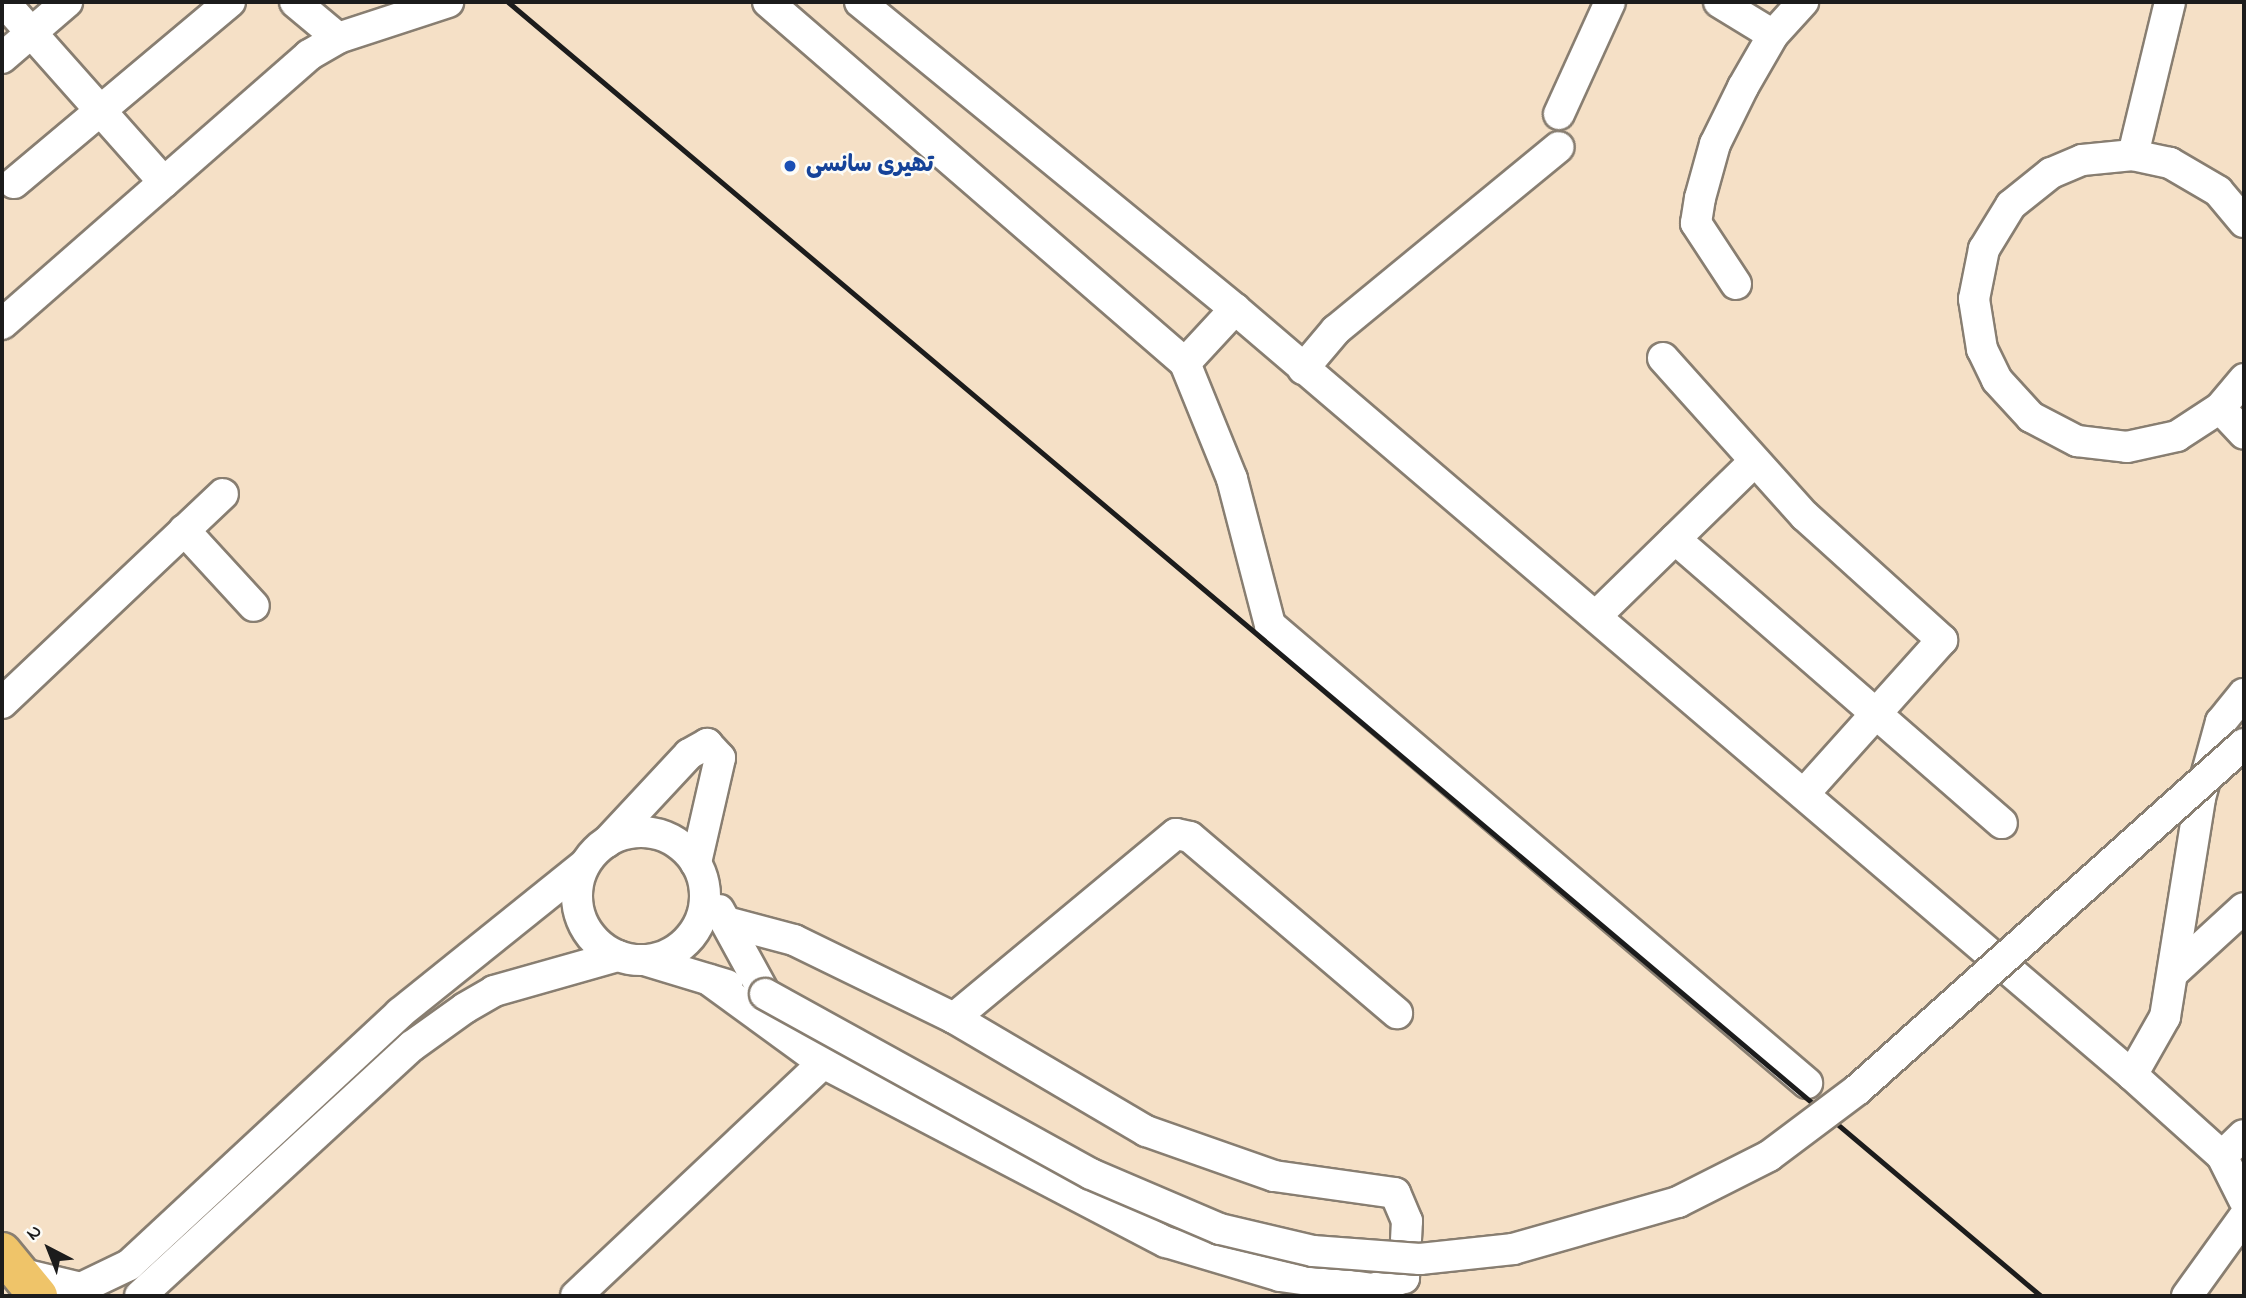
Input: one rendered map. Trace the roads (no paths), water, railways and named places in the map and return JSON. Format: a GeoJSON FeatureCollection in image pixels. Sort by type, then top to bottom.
{"type":"FeatureCollection","features":[{"type":"Feature","properties":{"kind":"street"},"geometry":{"type":"LineString","coordinates":[[4,2],[164,182]]}},
{"type":"Feature","properties":{"kind":"street"},"geometry":{"type":"LineString","coordinates":[[2,58],[67,2]]}},
{"type":"Feature","properties":{"kind":"street"},"geometry":{"type":"LineString","coordinates":[[14,183],[230,2]]}},
{"type":"Feature","properties":{"kind":"street"},"geometry":{"type":"LineString","coordinates":[[295,2],[338,38]]}},
{"type":"Feature","properties":{"kind":"street"},"geometry":{"type":"LineString","coordinates":[[2,324],[289,70],[338,38],[448,2]]}},
{"type":"Feature","properties":{"kind":"street"},"geometry":{"type":"LineString","coordinates":[[768,2],[1185,363],[1232,479],[1270,625],[1807,1083]]}},
{"type":"Feature","properties":{"kind":"street"},"geometry":{"type":"LineString","coordinates":[[860,2],[1235,309],[2132,1075],[2222,1156],[2244,1200]]}},
{"type":"Feature","properties":{"kind":"street"},"geometry":{"type":"LineString","coordinates":[[1559,114],[1610,2]]}},
{"type":"Feature","properties":{"kind":"street"},"geometry":{"type":"LineString","coordinates":[[1719,2],[1773,35]]}},
{"type":"Feature","properties":{"kind":"street"},"geometry":{"type":"LineString","coordinates":[[1736,284],[1700,231],[1697,212],[1715,144],[1773,35],[1803,2]]}},
{"type":"Feature","properties":{"kind":"street"},"geometry":{"type":"LineString","coordinates":[[2133,155],[2170,2]]}},
{"type":"Feature","properties":{"kind":"street"},"geometry":{"type":"LineString","coordinates":[[1303,369],[1336,330],[1559,147]]}},
{"type":"Feature","properties":{"kind":"street"},"geometry":{"type":"LineString","coordinates":[[2244,222],[2203,180],[2133,155],[2066,165],[2011,205],[1977,273],[1982,349],[2018,406],[2077,441],[2110,447],[2161,441],[2220,408],[2244,379]]}},
{"type":"Feature","properties":{"kind":"street"},"geometry":{"type":"LineString","coordinates":[[1185,363],[1235,309]]}},
{"type":"Feature","properties":{"kind":"street"},"geometry":{"type":"LineString","coordinates":[[1663,358],[1753,463],[1941,637],[1941,645],[1804,794]]}},
{"type":"Feature","properties":{"kind":"street"},"geometry":{"type":"LineString","coordinates":[[2220,408],[2244,434]]}},
{"type":"Feature","properties":{"kind":"street"},"geometry":{"type":"LineString","coordinates":[[1596,616],[1753,463]]}},
{"type":"Feature","properties":{"kind":"street"},"geometry":{"type":"LineString","coordinates":[[2,703],[223,494]]}},
{"type":"Feature","properties":{"kind":"street"},"geometry":{"type":"LineString","coordinates":[[184,530],[254,606]]}},
{"type":"Feature","properties":{"kind":"street"},"geometry":{"type":"LineString","coordinates":[[1675,539],[2002,823]]}},
{"type":"Feature","properties":{"kind":"street"},"geometry":{"type":"LineString","coordinates":[[2132,1075],[2159,1034],[2173,973],[2204,785],[2221,722],[2244,694]]}},
{"type":"Feature","properties":{"kind":"street"},"geometry":{"type":"LineString","coordinates":[[20,1273],[81,1288],[129,1265],[400,1013],[511,917],[584,865],[689,754],[707,744],[720,758],[699,871],[704,908],[693,934],[671,953],[631,958],[494,991],[465,1009],[393,1064],[140,1296]]}},
{"type":"Feature","properties":{"kind":"street"},"geometry":{"type":"LineString","coordinates":[[584,865],[578,913],[597,944],[631,958],[765,994],[1091,1174],[1220,1229],[1353,1254],[1420,1259],[1513,1249],[1678,1202],[1769,1156],[1857,1090],[2244,744]]}},
{"type":"Feature","properties":{"kind":"street"},"geometry":{"type":"LineString","coordinates":[[607,842],[639,832],[661,835],[699,871],[765,994]]}},
{"type":"Feature","properties":{"kind":"street"},"geometry":{"type":"LineString","coordinates":[[954,1018],[1176,834],[1190,837],[1397,1013]]}},
{"type":"Feature","properties":{"kind":"street"},"geometry":{"type":"LineString","coordinates":[[2173,973],[2244,908]]}},
{"type":"Feature","properties":{"kind":"street"},"geometry":{"type":"LineString","coordinates":[[709,981],[823,1063],[1166,1242],[1280,1276],[1373,1289],[1404,1278],[1407,1221],[1395,1194],[1274,1175],[1206,1156],[1146,1131],[954,1018],[794,940],[726,922]]}},
{"type":"Feature","properties":{"kind":"street"},"geometry":{"type":"LineString","coordinates":[[576,1296],[823,1063]]}},
{"type":"Feature","properties":{"kind":"street"},"geometry":{"type":"LineString","coordinates":[[2222,1156],[2244,1135]]}},
{"type":"Feature","properties":{"kind":"street"},"geometry":{"type":"LineString","coordinates":[[2187,1296],[2244,1217]]}},
{"type":"Feature","properties":{"kind":"railway"},"geometry":{"type":"LineString","coordinates":[[508,2],[2041,1296]]}},
{"type":"Feature","properties":{"kind":"place","name":"تھیری سانسی"},"geometry":{"type":"Point","coordinates":[790,166]}}]}
